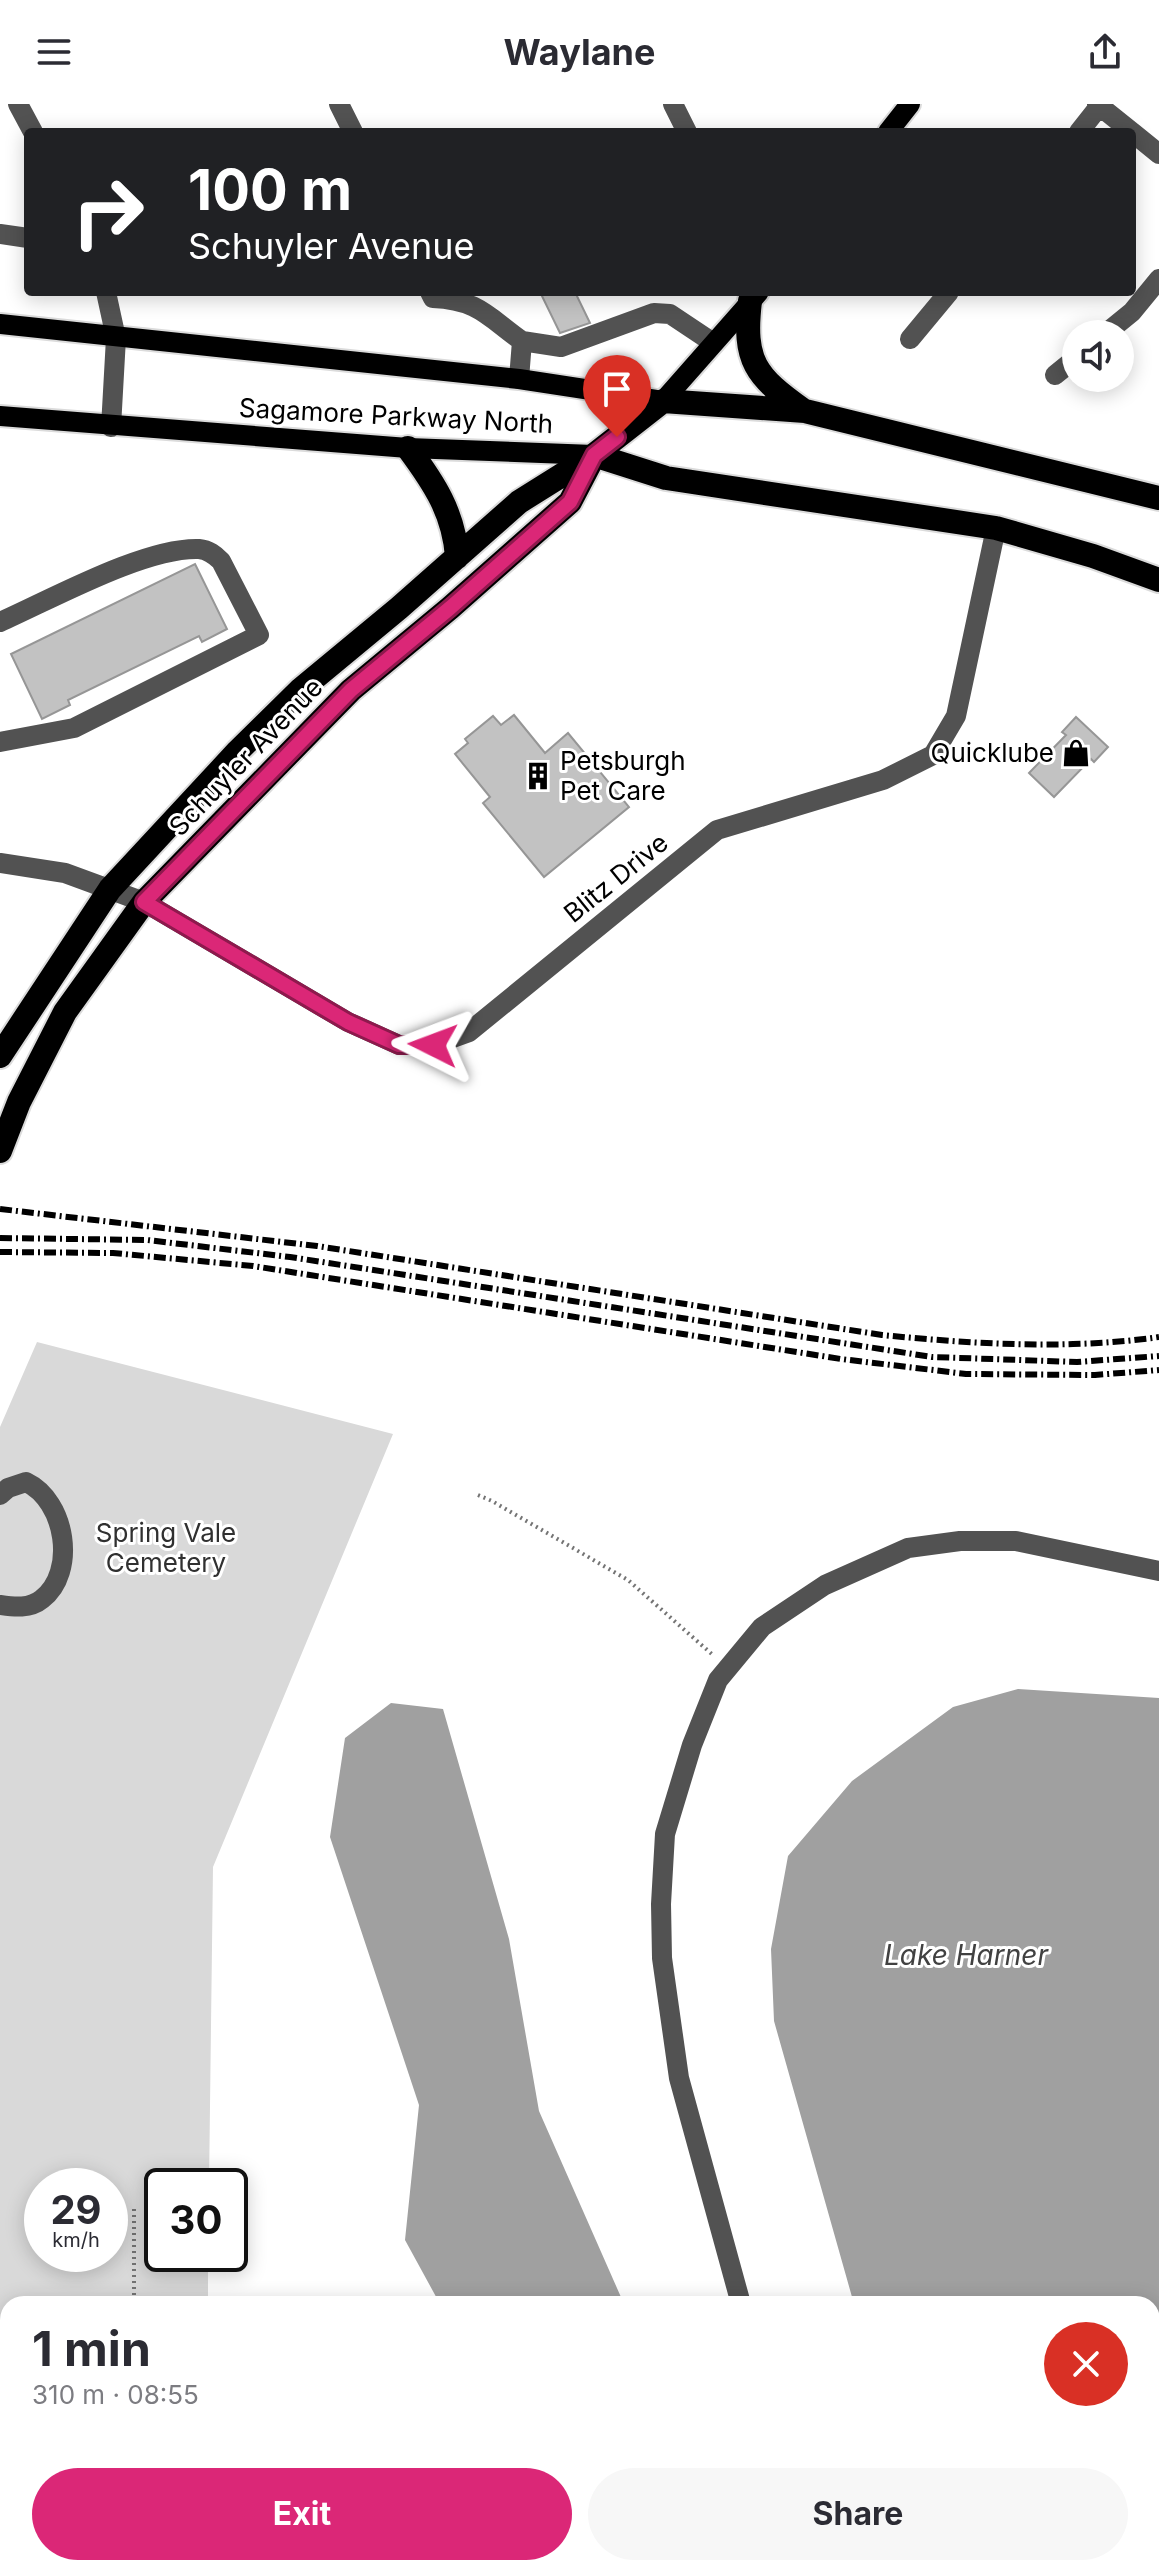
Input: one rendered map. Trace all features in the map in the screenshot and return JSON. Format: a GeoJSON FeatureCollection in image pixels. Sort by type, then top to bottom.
{"type":"FeatureCollection","features":[{"type":"Feature","properties":{"kind":"highway"},"geometry":{"type":"LineString","coordinates":[[755,297],[748,349],[755,365],[771,387],[805,411]]}},
{"type":"Feature","properties":{"kind":"highway","name":"Sagamore Parkway North"},"geometry":{"type":"LineString","coordinates":[[663,401],[805,411],[1159,498]]}},
{"type":"Feature","properties":{"kind":"highway","name":"Schuyler Avenue"},"geometry":{"type":"LineString","coordinates":[[0,1056],[110,889],[238,751],[300,690],[519,502],[594,455],[663,401]]}},
{"type":"Feature","properties":{"kind":"highway"},"geometry":{"type":"LineString","coordinates":[[408,448],[439,489],[455,531],[457,557]]}},
{"type":"Feature","properties":{"kind":"highway","name":"Sagamore Parkway North"},"geometry":{"type":"LineString","coordinates":[[594,455],[666,478],[996,528],[1093,556],[1159,580]]}},
{"type":"Feature","properties":{"kind":"highway","name":"Schuyler Avenue"},"geometry":{"type":"LineString","coordinates":[[0,1151],[19,1102],[65,1012],[144,902],[351,690],[570,502],[594,455]]}},
{"type":"Feature","properties":{"kind":"main road"},"geometry":{"type":"LineString","coordinates":[[891,128],[910,104]]}},
{"type":"Feature","properties":{"kind":"main road","name":"Schuyler Avenue"},"geometry":{"type":"LineString","coordinates":[[663,401],[755,297]]}},
{"type":"Feature","properties":{"kind":"main road","name":"Sagamore Parkway North"},"geometry":{"type":"LineString","coordinates":[[0,324],[519,379],[663,401]]}},
{"type":"Feature","properties":{"kind":"main road","name":"Sagamore Parkway North"},"geometry":{"type":"LineString","coordinates":[[0,416],[408,448],[594,455]]}},
{"type":"Feature","properties":{"kind":"street"},"geometry":{"type":"LineString","coordinates":[[18,104],[31,128]]}},
{"type":"Feature","properties":{"kind":"street"},"geometry":{"type":"LineString","coordinates":[[339,104],[351,128]]}},
{"type":"Feature","properties":{"kind":"street"},"geometry":{"type":"LineString","coordinates":[[673,104],[685,128]]}},
{"type":"Feature","properties":{"kind":"street"},"geometry":{"type":"LineString","coordinates":[[1082,128],[1099,105],[1127,128]]}},
{"type":"Feature","properties":{"kind":"street"},"geometry":{"type":"LineString","coordinates":[[1136,135],[1159,154]]}},
{"type":"Feature","properties":{"kind":"street"},"geometry":{"type":"LineString","coordinates":[[0,234],[24,237]]}},
{"type":"Feature","properties":{"kind":"street"},"geometry":{"type":"LineString","coordinates":[[1122,320],[1159,279]]}},
{"type":"Feature","properties":{"kind":"street"},"geometry":{"type":"LineString","coordinates":[[107,296],[116,338],[111,427]]}},
{"type":"Feature","properties":{"kind":"street"},"geometry":{"type":"LineString","coordinates":[[439,296],[459,299],[498,320],[522,341],[561,347],[654,313],[670,314],[712,342]]}},
{"type":"Feature","properties":{"kind":"street"},"geometry":{"type":"LineString","coordinates":[[910,339],[946,296]]}},
{"type":"Feature","properties":{"kind":"street"},"geometry":{"type":"LineString","coordinates":[[519,379],[522,341]]}},
{"type":"Feature","properties":{"kind":"street"},"geometry":{"type":"LineString","coordinates":[[1055,375],[1062,369]]}},
{"type":"Feature","properties":{"kind":"street","name":"Blitz Drive"},"geometry":{"type":"LineString","coordinates":[[0,863],[65,873],[144,902],[348,1022],[399,1045],[433,1045],[469,1032],[717,830],[883,780],[933,755],[956,716],[996,528]]}},
{"type":"Feature","properties":{"kind":"street"},"geometry":{"type":"LineString","coordinates":[[0,622],[153,554],[201,549],[221,561],[259,635],[74,728],[0,742]]}},
{"type":"Feature","properties":{"kind":"street"},"geometry":{"type":"LineString","coordinates":[[0,1495],[8,1488],[26,1482],[41,1489],[56,1511],[63,1537],[57,1578],[43,1599],[29,1606],[0,1605]]}},
{"type":"Feature","properties":{"kind":"street"},"geometry":{"type":"LineString","coordinates":[[739,2296],[679,2078],[662,1958],[665,1834],[718,1680],[762,1627],[825,1585],[908,1548],[960,1541],[1016,1541],[1159,1571]]}},
{"type":"Feature","properties":{"kind":"path"},"geometry":{"type":"LineString","coordinates":[[478,1495],[628,1580],[728,1669]]}},
{"type":"Feature","properties":{"kind":"path"},"geometry":{"type":"LineString","coordinates":[[134,2209],[134,2296]]}},
{"type":"Feature","properties":{"kind":"green space","name":"Spring Vale Cemetery"},"geometry":{"type":"Polygon","coordinates":[[[37,1342],[393,1434],[213,1867],[209,2168],[144,2168],[144,2272],[208,2272],[208,2296],[0,2296],[0,1427],[37,1342]]]}},
{"type":"Feature","properties":{"kind":"water","name":"Lake Harner"},"geometry":{"type":"Polygon","coordinates":[[[1018,1689],[1159,1698],[1159,2296],[852,2296],[774,2021],[771,1949],[788,1856],[852,1781],[953,1707],[1018,1689]]]}},
{"type":"Feature","properties":{"kind":"water"},"geometry":{"type":"Polygon","coordinates":[[[391,1703],[443,1709],[509,1939],[539,2111],[620,2296],[436,2296],[405,2240],[419,2105],[330,1837],[345,1738],[391,1703]]]}},
{"type":"Feature","properties":{"kind":"building"},"geometry":{"type":"Polygon","coordinates":[[[542,296],[577,296],[590,323],[560,333],[542,296]]]}},
{"type":"Feature","properties":{"kind":"building"},"geometry":{"type":"Polygon","coordinates":[[[195,564],[227,629],[202,642],[199,636],[68,700],[70,705],[42,719],[11,654],[195,564]]]}},
{"type":"Feature","properties":{"kind":"building","name":"Petsburgh Pet Care"},"geometry":{"type":"Polygon","coordinates":[[[514,715],[545,753],[568,733],[629,807],[544,877],[483,803],[490,797],[455,754],[468,743],[465,739],[493,716],[501,725],[514,715]]]}},
{"type":"Feature","properties":{"kind":"building","name":"Quicklube"},"geometry":{"type":"Polygon","coordinates":[[[1076,717],[1108,747],[1094,762],[1091,759],[1054,797],[1029,773],[1066,735],[1062,732],[1076,717]]]}},
{"type":"Feature","properties":{"kind":"railway"},"geometry":{"type":"LineString","coordinates":[[0,1209],[317,1246],[882,1335],[1020,1344],[1090,1343],[1159,1337]]}},
{"type":"Feature","properties":{"kind":"railway"},"geometry":{"type":"LineString","coordinates":[[0,1238],[147,1240],[290,1257],[932,1357],[1077,1362],[1159,1356]]}},
{"type":"Feature","properties":{"kind":"railway"},"geometry":{"type":"LineString","coordinates":[[0,1252],[113,1253],[253,1266],[841,1359],[966,1374],[1095,1375],[1159,1370]]}},
{"type":"Feature","properties":{"kind":"place","name":"Quicklube"},"geometry":{"type":"Point","coordinates":[1076,753]}},
{"type":"Feature","properties":{"kind":"place","name":"Petsburgh Pet Care"},"geometry":{"type":"Point","coordinates":[538,776]}},
{"type":"Feature","properties":{"kind":"route"},"geometry":{"type":"LineString","coordinates":[[433,1045],[399,1045],[348,1022],[144,902],[351,690],[570,502],[594,455],[617,437]]}}]}
